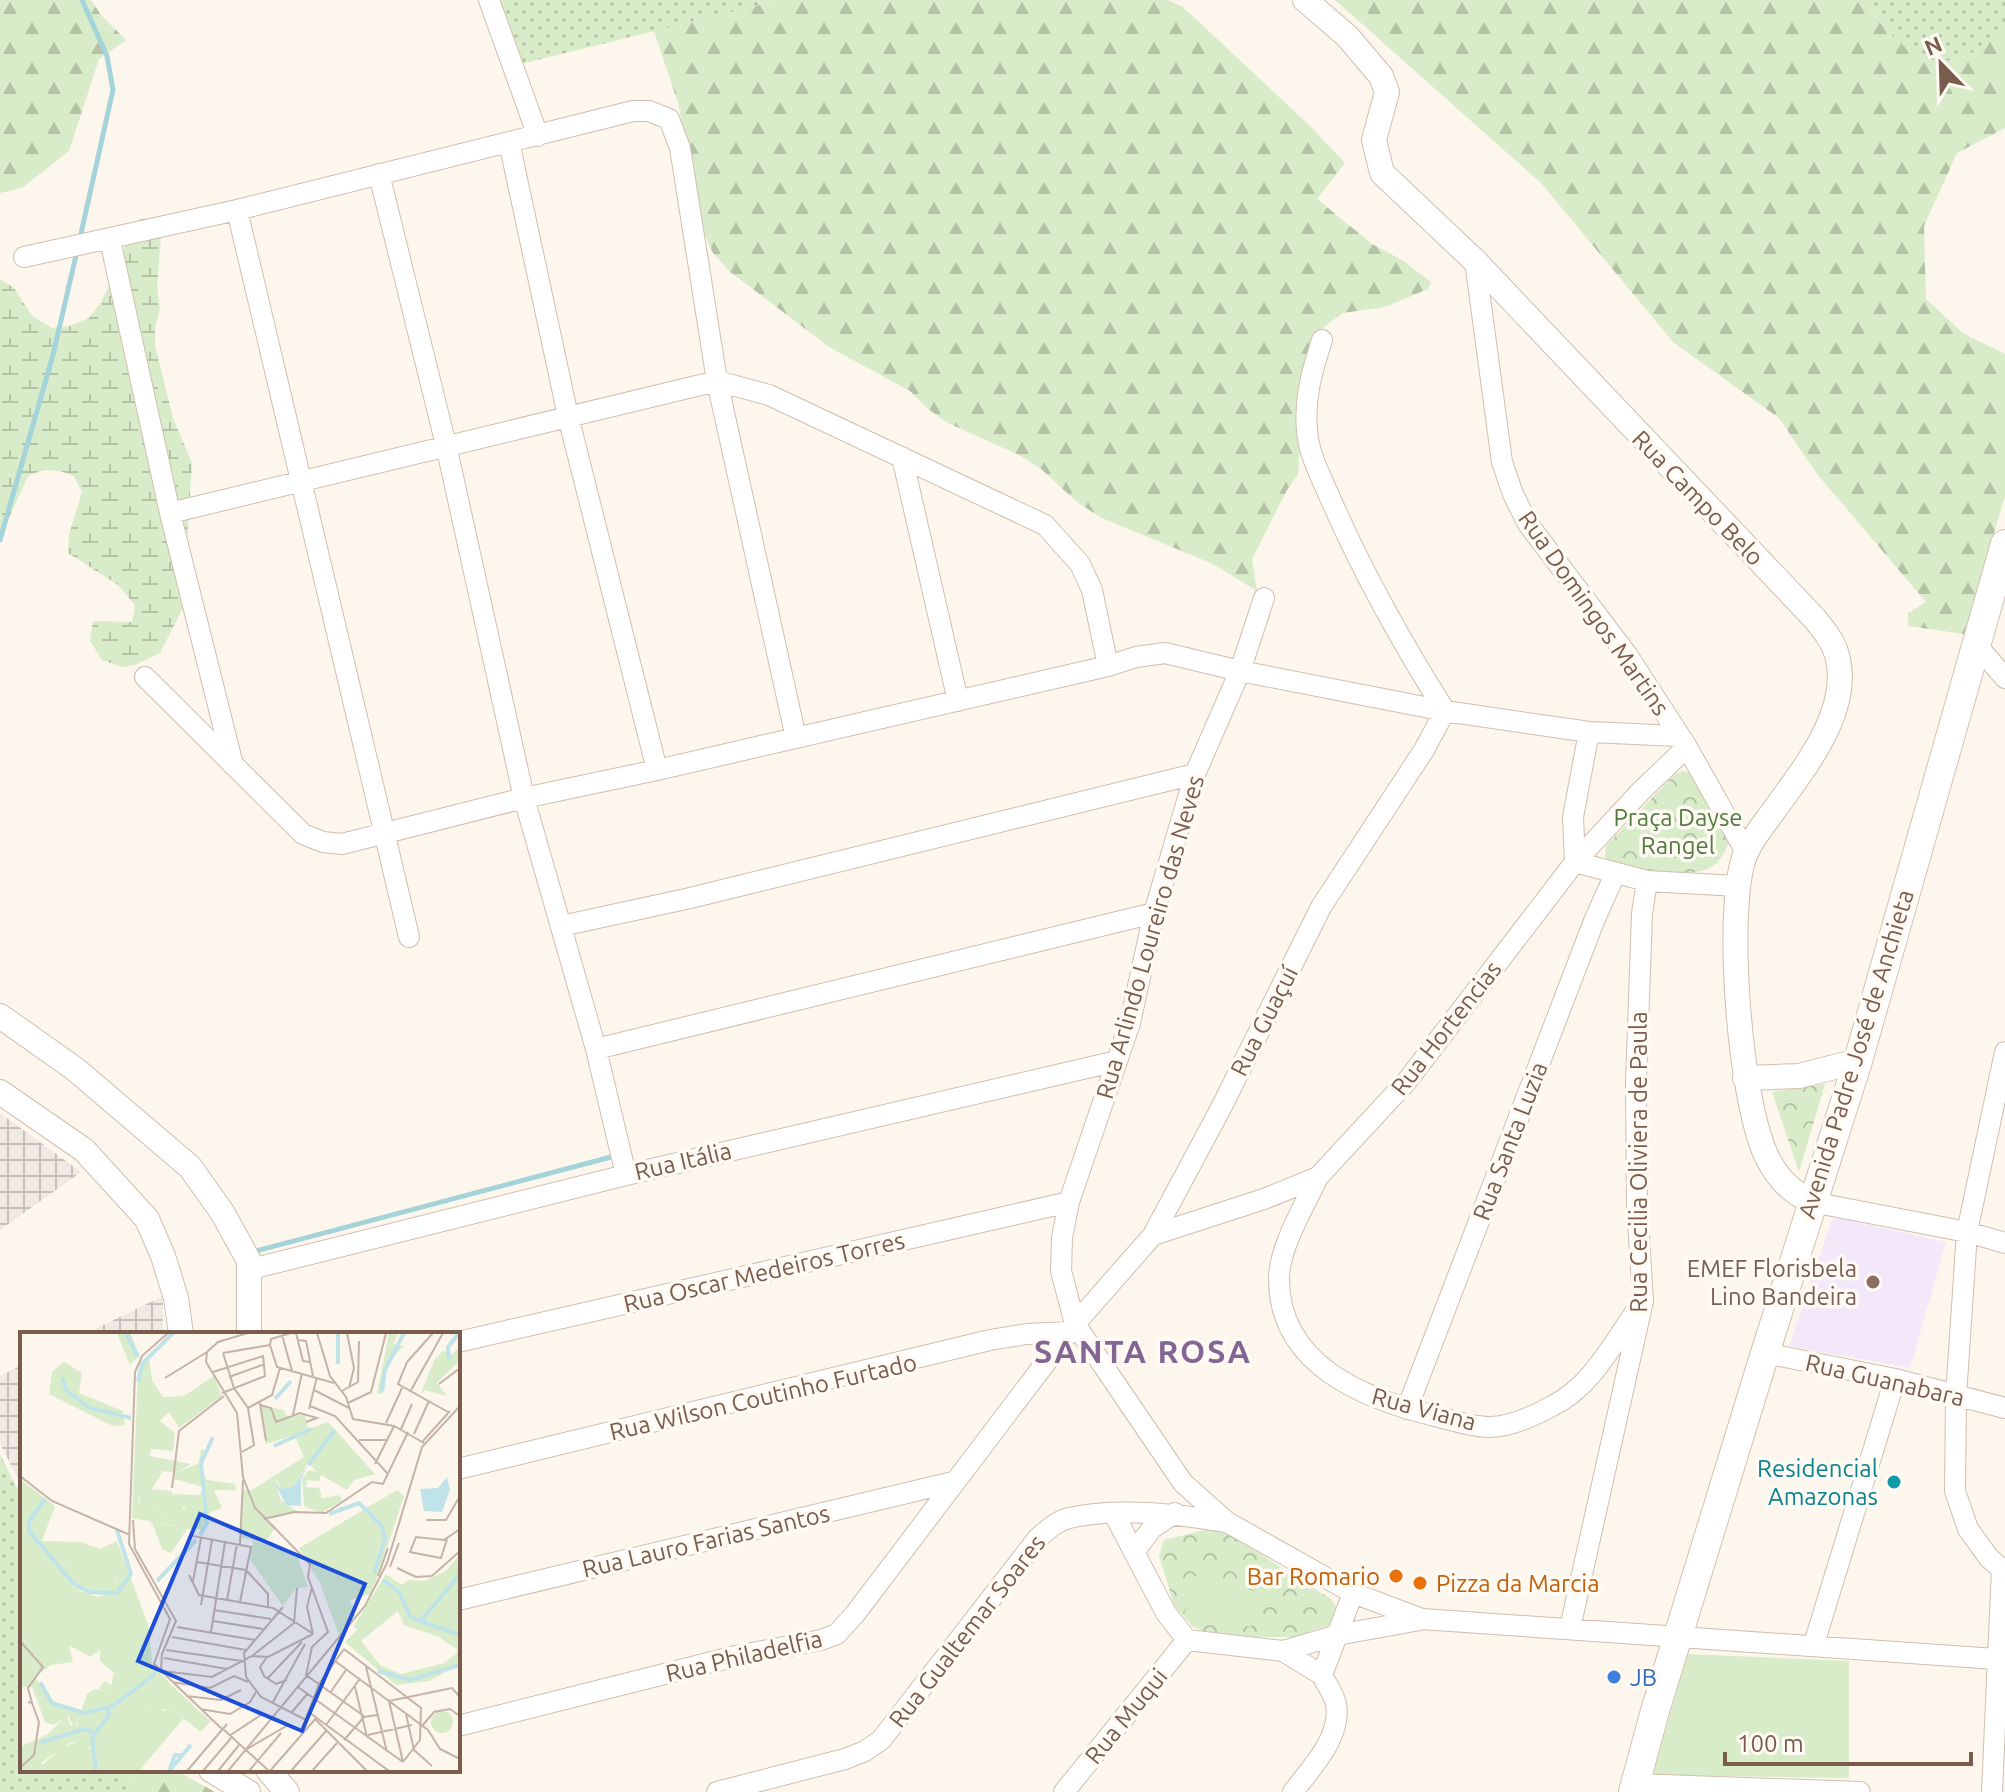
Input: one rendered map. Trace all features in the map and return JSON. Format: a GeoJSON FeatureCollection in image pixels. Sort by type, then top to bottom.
{"type":"FeatureCollection","features":[{"type":"Feature","properties":{"kind":"main road","name":"Avenida Padre José de Anchieta"},"geometry":{"type":"LineString","coordinates":[[1634,1788],[1677,1638],[1858,1061],[2005,544]]}},
{"type":"Feature","properties":{"kind":"street"},"geometry":{"type":"LineString","coordinates":[[489,0],[538,136]]}},
{"type":"Feature","properties":{"kind":"street","name":"Rua Campo Belo"},"geometry":{"type":"LineString","coordinates":[[1305,0],[1347,36],[1381,76],[1387,92],[1374,140],[1382,173],[1475,261],[1830,637],[1838,656],[1839,677],[1834,713],[1822,740],[1746,852],[1738,886],[1738,981],[1745,1078],[1756,1128],[1768,1159],[1781,1180],[1794,1193],[1812,1202]]}},
{"type":"Feature","properties":{"kind":"street"},"geometry":{"type":"LineString","coordinates":[[24,257],[237,210],[633,111],[649,111],[669,119],[680,148],[717,381],[796,738]]}},
{"type":"Feature","properties":{"kind":"street"},"geometry":{"type":"LineString","coordinates":[[509,142],[568,416],[657,770]]}},
{"type":"Feature","properties":{"kind":"street"},"geometry":{"type":"LineString","coordinates":[[379,174],[446,445],[524,798],[596,1049],[626,1175]]}},
{"type":"Feature","properties":{"kind":"street"},"geometry":{"type":"LineString","coordinates":[[237,210],[409,937]]}},
{"type":"Feature","properties":{"kind":"street"},"geometry":{"type":"LineString","coordinates":[[110,240],[170,513],[233,765]]}},
{"type":"Feature","properties":{"kind":"street","name":"Rua Domingos Martins"},"geometry":{"type":"LineString","coordinates":[[1475,261],[1502,462],[1513,494],[1528,524],[1628,656],[1746,852]]}},
{"type":"Feature","properties":{"kind":"street"},"geometry":{"type":"LineString","coordinates":[[1322,340],[1307,387],[1307,433],[1321,477],[1355,553],[1414,662],[1445,711]]}},
{"type":"Feature","properties":{"kind":"street"},"geometry":{"type":"LineString","coordinates":[[170,513],[717,381],[769,395],[1045,525],[1080,564],[1092,590],[1108,666]]}},
{"type":"Feature","properties":{"kind":"street"},"geometry":{"type":"LineString","coordinates":[[902,457],[958,701]]}},
{"type":"Feature","properties":{"kind":"street","name":"Rua Arlindo Loureiro das Neves"},"geometry":{"type":"LineString","coordinates":[[1264,598],[1240,671],[1195,774],[1154,913],[1130,1023],[1069,1202],[1062,1238],[1061,1271],[1072,1328],[1183,1483],[1227,1522],[1353,1593],[1422,1619],[1996,1659]]}},
{"type":"Feature","properties":{"kind":"street"},"geometry":{"type":"LineString","coordinates":[[1975,643],[2005,678]]}},
{"type":"Feature","properties":{"kind":"street"},"geometry":{"type":"LineString","coordinates":[[145,677],[303,834],[323,842],[342,844],[524,798],[958,701],[1136,657],[1165,653],[1240,671],[1445,711],[1682,742]]}},
{"type":"Feature","properties":{"kind":"street","name":"Rua Guaçuí"},"geometry":{"type":"LineString","coordinates":[[1072,1328],[1153,1235],[1221,1108],[1321,907],[1424,750],[1445,711]]}},
{"type":"Feature","properties":{"kind":"street"},"geometry":{"type":"LineString","coordinates":[[1589,732],[1573,817],[1575,862],[1647,881],[1738,886]]}},
{"type":"Feature","properties":{"kind":"street","name":"Rua Hortencias"},"geometry":{"type":"LineString","coordinates":[[1153,1235],[1264,1199],[1318,1177],[1407,1081],[1575,862],[1682,742]]}},
{"type":"Feature","properties":{"kind":"street"},"geometry":{"type":"LineString","coordinates":[[561,926],[686,899],[1195,774]]}},
{"type":"Feature","properties":{"kind":"street","name":"Rua Santa Luzia"},"geometry":{"type":"LineString","coordinates":[[1407,1409],[1594,921],[1615,874]]}},
{"type":"Feature","properties":{"kind":"street","name":"Rua Cecilia Oliviera de Paula"},"geometry":{"type":"LineString","coordinates":[[1570,1628],[1643,1301],[1637,1205],[1636,1083],[1642,914],[1647,881]]}},
{"type":"Feature","properties":{"kind":"street"},"geometry":{"type":"LineString","coordinates":[[596,1049],[1154,913]]}},
{"type":"Feature","properties":{"kind":"street"},"geometry":{"type":"LineString","coordinates":[[0,1016],[75,1069],[190,1167],[247,1258],[249,1332]]}},
{"type":"Feature","properties":{"kind":"street"},"geometry":{"type":"LineString","coordinates":[[1992,1792],[1996,1659],[2003,1570],[1989,1558],[1968,1529],[1960,1510],[1955,1491],[1956,1396],[1967,1232],[2005,1052]]}},
{"type":"Feature","properties":{"kind":"street","name":"Rua Itália"},"geometry":{"type":"LineString","coordinates":[[247,1258],[626,1175],[1117,1061]]}},
{"type":"Feature","properties":{"kind":"street"},"geometry":{"type":"LineString","coordinates":[[1745,1078],[1799,1076],[1858,1061]]}},
{"type":"Feature","properties":{"kind":"street"},"geometry":{"type":"LineString","coordinates":[[0,1092],[84,1150],[147,1219],[176,1298],[181,1332]]}},
{"type":"Feature","properties":{"kind":"street","name":"Rua Viana"},"geometry":{"type":"LineString","coordinates":[[1318,1177],[1288,1241],[1279,1277],[1285,1313],[1302,1347],[1332,1377],[1368,1396],[1407,1409],[1490,1427],[1522,1420],[1556,1405],[1592,1375],[1643,1301]]}},
{"type":"Feature","properties":{"kind":"street","name":"Rua Oscar Medeiros Torres"},"geometry":{"type":"LineString","coordinates":[[460,1342],[1069,1202]]}},
{"type":"Feature","properties":{"kind":"street"},"geometry":{"type":"LineString","coordinates":[[1812,1202],[1967,1232],[2005,1243]]}},
{"type":"Feature","properties":{"kind":"street","name":"Rua Wilson Coutinho Furtado"},"geometry":{"type":"LineString","coordinates":[[460,1469],[990,1340],[1072,1328]]}},
{"type":"Feature","properties":{"kind":"street","name":"Rua Philadelfia"},"geometry":{"type":"LineString","coordinates":[[460,1725],[736,1656],[821,1640],[837,1634],[1026,1392],[1072,1328]]}},
{"type":"Feature","properties":{"kind":"street","name":"Rua Guanabara"},"geometry":{"type":"LineString","coordinates":[[1765,1353],[1895,1379],[2005,1408]]}},
{"type":"Feature","properties":{"kind":"street"},"geometry":{"type":"LineString","coordinates":[[1814,1644],[1895,1379]]}},
{"type":"Feature","properties":{"kind":"street","name":"Rua Lauro Farias Santos"},"geometry":{"type":"LineString","coordinates":[[460,1600],[953,1482]]}},
{"type":"Feature","properties":{"kind":"street"},"geometry":{"type":"LineString","coordinates":[[1135,1551],[1152,1528],[1175,1513],[1183,1483]]}},
{"type":"Feature","properties":{"kind":"street","name":"Rua Gualtemar Soares"},"geometry":{"type":"LineString","coordinates":[[717,1792],[845,1759],[881,1740],[1038,1538],[1052,1526],[1068,1518],[1114,1514],[1175,1513],[1227,1522]]}},
{"type":"Feature","properties":{"kind":"street"},"geometry":{"type":"LineString","coordinates":[[1114,1514],[1166,1613],[1187,1640],[1283,1651],[1337,1635],[1422,1619]]}},
{"type":"Feature","properties":{"kind":"street"},"geometry":{"type":"LineString","coordinates":[[1322,1675],[1353,1593]]}},
{"type":"Feature","properties":{"kind":"street","name":"Rua Muqui"},"geometry":{"type":"LineString","coordinates":[[1064,1792],[1187,1640]]}},
{"type":"Feature","properties":{"kind":"street"},"geometry":{"type":"LineString","coordinates":[[1283,1651],[1322,1675],[1336,1703],[1336,1727],[1293,1792]]}},
{"type":"Feature","properties":{"kind":"street"},"geometry":{"type":"LineString","coordinates":[[214,1772],[248,1792]]}},
{"type":"Feature","properties":{"kind":"street"},"geometry":{"type":"LineString","coordinates":[[270,1772],[287,1792]]}},
{"type":"Feature","properties":{"kind":"street"},"geometry":{"type":"LineString","coordinates":[[287,1792],[289,1772]]}},
{"type":"Feature","properties":{"kind":"street"},"geometry":{"type":"LineString","coordinates":[[1634,1788],[1860,1792]]}},
{"type":"Feature","properties":{"kind":"shaded area"},"geometry":{"type":"Polygon","coordinates":[[[0,1113],[81,1172],[0,1230],[0,1113]]]}},
{"type":"Feature","properties":{"kind":"shaded area","name":"EMEF Florisbela Lino Bandeira"},"geometry":{"type":"Polygon","coordinates":[[[1833,1217],[1946,1242],[1910,1368],[1789,1346],[1833,1217]]]}},
{"type":"Feature","properties":{"kind":"shaded area"},"geometry":{"type":"Polygon","coordinates":[[[163,1296],[163,1332],[89,1332],[163,1296]]]}},
{"type":"Feature","properties":{"kind":"shaded area"},"geometry":{"type":"Polygon","coordinates":[[[20,1366],[20,1483],[0,1443],[0,1376],[20,1366]]]}},
{"type":"Feature","properties":{"kind":"green space"},"geometry":{"type":"Polygon","coordinates":[[[0,0],[91,0],[126,40],[99,59],[69,151],[22,188],[0,193],[0,0]]]}},
{"type":"Feature","properties":{"kind":"green space"},"geometry":{"type":"Polygon","coordinates":[[[495,0],[780,0],[517,65],[495,0]]]}},
{"type":"Feature","properties":{"kind":"green space"},"geometry":{"type":"Polygon","coordinates":[[[780,0],[1168,0],[1183,7],[1309,125],[1345,163],[1317,199],[1372,244],[1402,260],[1431,282],[1428,289],[1385,307],[1343,313],[1324,327],[1311,348],[1298,474],[1252,559],[1257,591],[1213,564],[1102,518],[1078,503],[1040,468],[1019,455],[948,423],[910,391],[829,347],[729,271],[713,253],[703,231],[678,103],[654,31],[780,0]]]}},
{"type":"Feature","properties":{"kind":"green space"},"geometry":{"type":"Polygon","coordinates":[[[1335,0],[1863,0],[1884,27],[1908,49],[1937,61],[1970,54],[1995,33],[2005,29],[2005,128],[1957,153],[1924,226],[1926,299],[1964,334],[2005,354],[2005,496],[1964,634],[1908,626],[1908,613],[1926,602],[1817,474],[1779,418],[1673,342],[1541,183],[1335,0]]]}},
{"type":"Feature","properties":{"kind":"green space"},"geometry":{"type":"Polygon","coordinates":[[[1863,0],[2005,0],[2005,29],[1970,54],[1937,61],[1908,49],[1884,27],[1863,0]]]}},
{"type":"Feature","properties":{"kind":"green space"},"geometry":{"type":"Polygon","coordinates":[[[152,218],[162,225],[157,287],[160,309],[155,345],[173,418],[192,463],[183,608],[160,653],[135,665],[122,667],[102,660],[90,641],[93,621],[132,622],[135,605],[118,585],[68,553],[69,534],[82,492],[74,476],[51,470],[28,476],[0,538],[0,279],[14,288],[32,316],[52,328],[70,326],[89,318],[101,302],[120,263],[130,230],[139,219],[152,218]]]}},
{"type":"Feature","properties":{"kind":"green space","name":"Praça Dayse Rangel"},"geometry":{"type":"Polygon","coordinates":[[[1684,771],[1693,774],[1730,836],[1721,858],[1707,869],[1688,873],[1637,869],[1609,862],[1605,856],[1606,846],[1675,774],[1684,771]]]}},
{"type":"Feature","properties":{"kind":"green space"},"geometry":{"type":"Polygon","coordinates":[[[1825,1084],[1799,1172],[1772,1092],[1825,1084]]]}},
{"type":"Feature","properties":{"kind":"green space"},"geometry":{"type":"Polygon","coordinates":[[[0,1454],[20,1494],[20,1772],[132,1772],[125,1792],[0,1792],[0,1454]]]}},
{"type":"Feature","properties":{"kind":"green space"},"geometry":{"type":"Polygon","coordinates":[[[1209,1529],[1230,1535],[1331,1599],[1339,1611],[1329,1625],[1293,1637],[1219,1637],[1193,1627],[1174,1605],[1159,1556],[1164,1540],[1209,1529]]]}},
{"type":"Feature","properties":{"kind":"green space"},"geometry":{"type":"Polygon","coordinates":[[[1195,1576],[1258,1592],[1251,1627],[1184,1614],[1195,1576]]]}},
{"type":"Feature","properties":{"kind":"green space"},"geometry":{"type":"Polygon","coordinates":[[[1688,1654],[1849,1661],[1849,1778],[1652,1775],[1688,1654]]]}},
{"type":"Feature","properties":{"kind":"green space"},"geometry":{"type":"Polygon","coordinates":[[[132,1772],[179,1772],[215,1792],[125,1792],[132,1772]]]}},
{"type":"Feature","properties":{"kind":"waterway"},"geometry":{"type":"LineString","coordinates":[[80,238],[113,90],[107,56],[82,0]]}},
{"type":"Feature","properties":{"kind":"waterway"},"geometry":{"type":"LineString","coordinates":[[0,540],[53,355],[77,251]]}},
{"type":"Feature","properties":{"kind":"waterway"},"geometry":{"type":"LineString","coordinates":[[252,1252],[611,1157]]}},
{"type":"Feature","properties":{"kind":"place","name":"EMEF Florisbela Lino Bandeira"},"geometry":{"type":"Point","coordinates":[1873,1282]}},
{"type":"Feature","properties":{"kind":"place","name":"Residencial Amazonas"},"geometry":{"type":"Point","coordinates":[1894,1482]}},
{"type":"Feature","properties":{"kind":"place","name":"Bar Romario"},"geometry":{"type":"Point","coordinates":[1396,1576]}},
{"type":"Feature","properties":{"kind":"place","name":"Pizza da Marcia"},"geometry":{"type":"Point","coordinates":[1420,1583]}},
{"type":"Feature","properties":{"kind":"place","name":"JB"},"geometry":{"type":"Point","coordinates":[1614,1677]}},
{"type":"Feature","properties":{"kind":"district","name":"SANTA ROSA"},"geometry":{"type":"Point","coordinates":[1143,1351]}}]}
